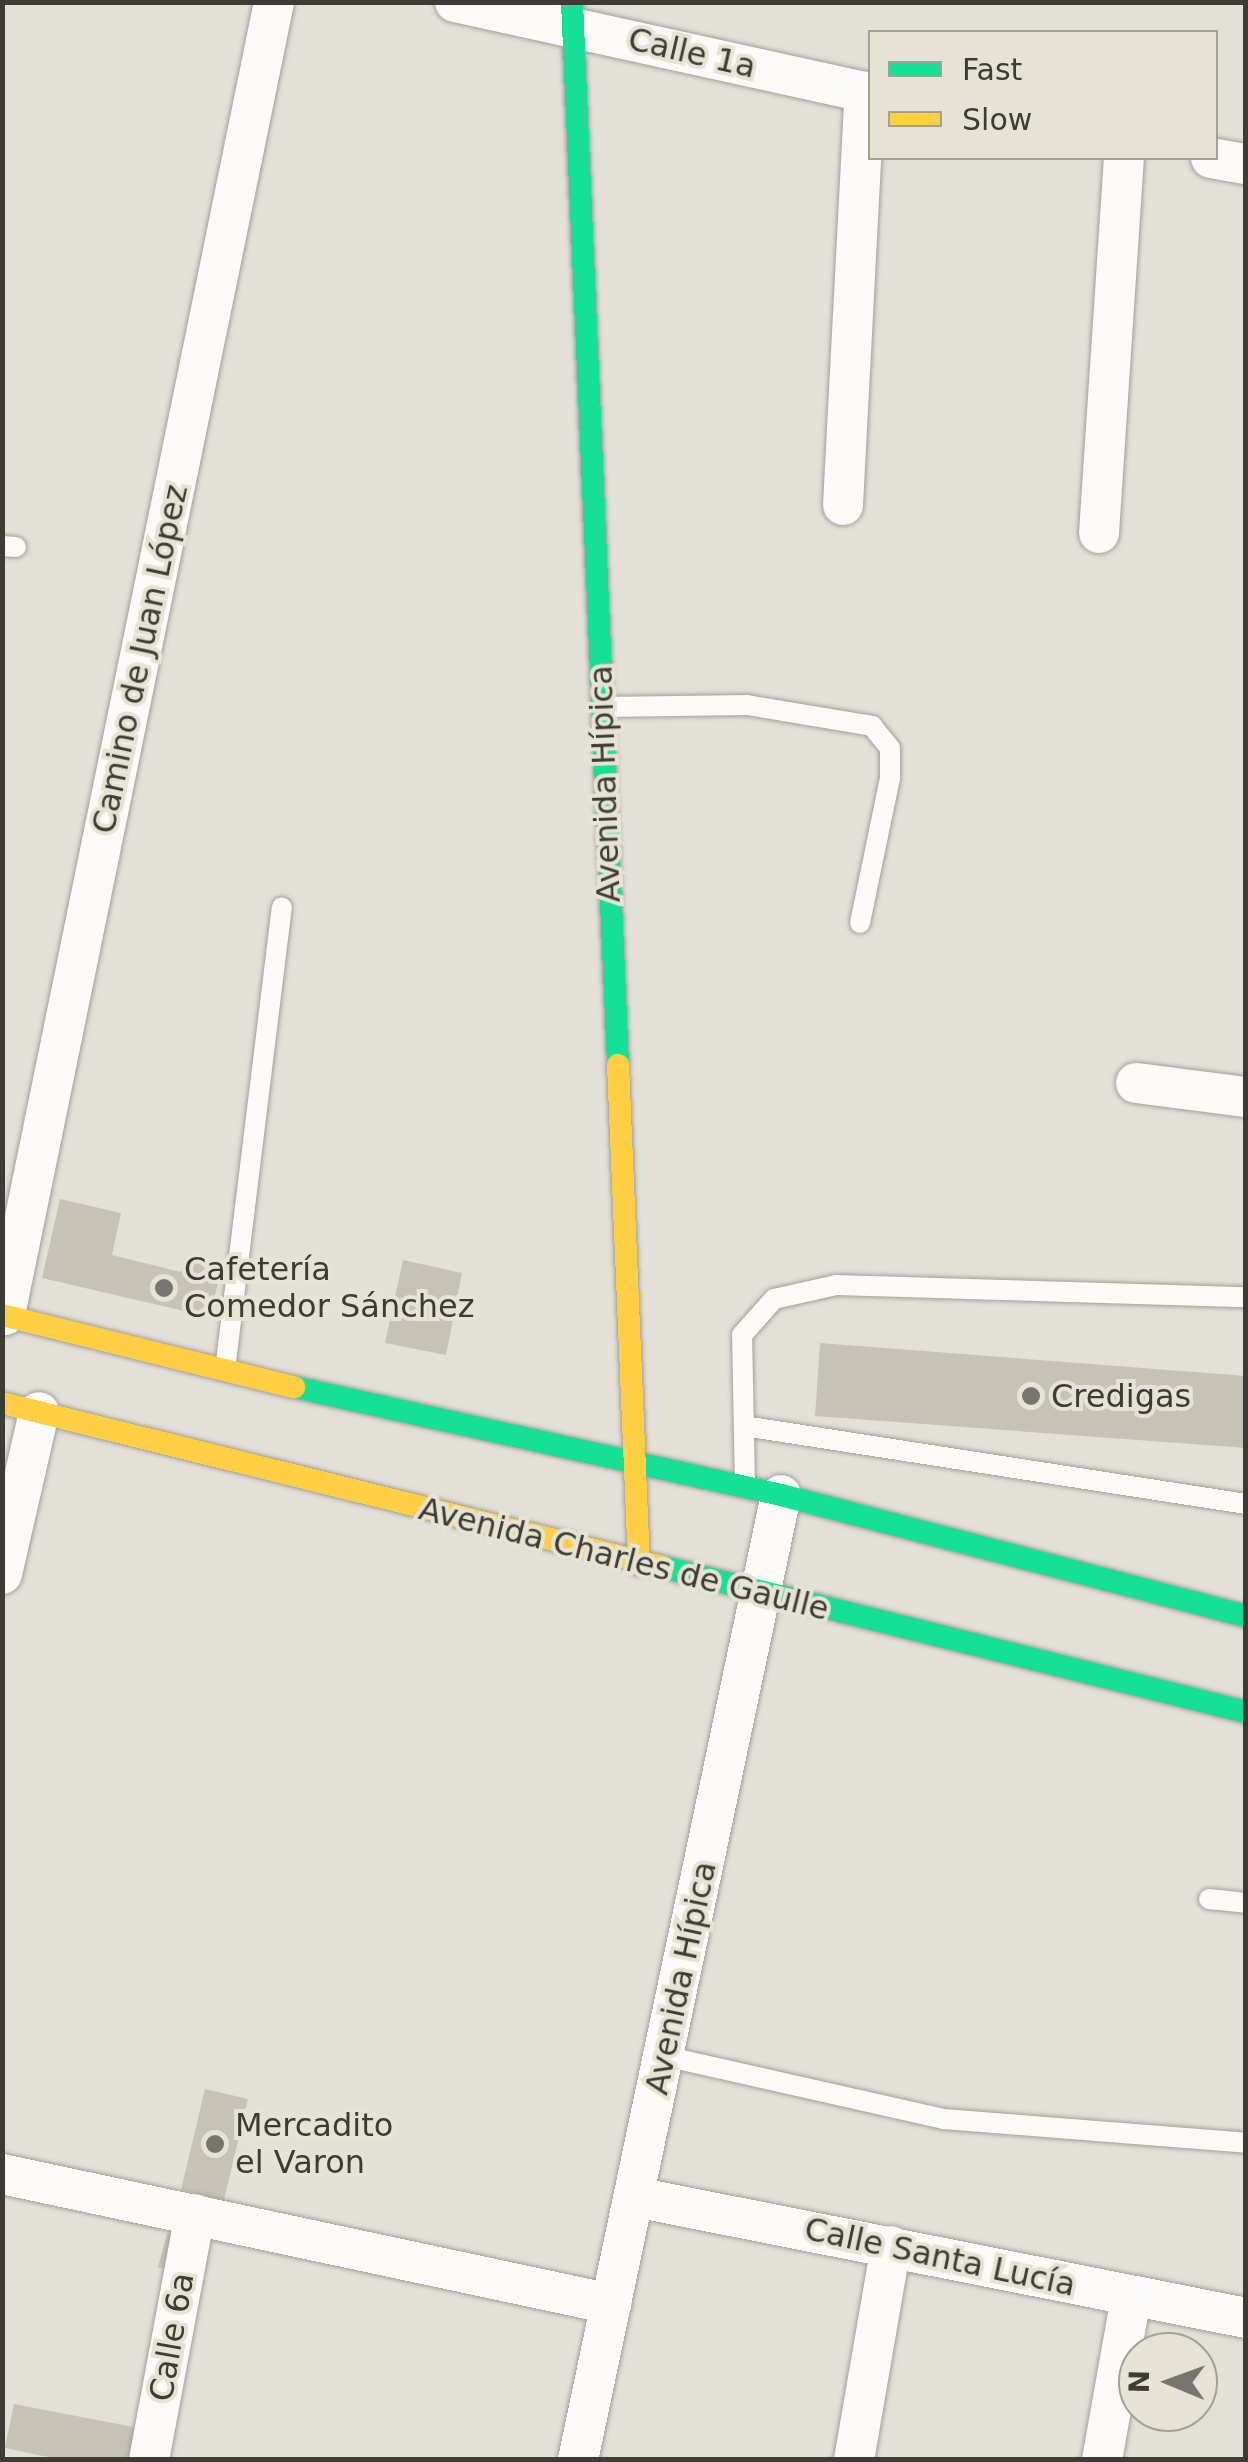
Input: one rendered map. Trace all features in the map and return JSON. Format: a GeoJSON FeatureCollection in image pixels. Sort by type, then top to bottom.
{"type":"FeatureCollection","features":[{"type":"Feature","properties":{"kind":"main road","name":"Avenida Hípica"},"geometry":{"type":"LineString","coordinates":[[572,14],[639,1564]]}},
{"type":"Feature","properties":{"kind":"main road"},"geometry":{"type":"LineString","coordinates":[[4,1315],[225,1372],[763,1492],[1246,1616]]}},
{"type":"Feature","properties":{"kind":"main road","name":"Avenida Charles de Gaulle"},"geometry":{"type":"LineString","coordinates":[[21,1408],[1246,1712]]}},
{"type":"Feature","properties":{"kind":"street","name":"Camino de Juan López"},"geometry":{"type":"LineString","coordinates":[[4,1315],[274,2]]}},
{"type":"Feature","properties":{"kind":"street","name":"Calle 1a"},"geometry":{"type":"LineString","coordinates":[[455,2],[572,14],[868,93]]}},
{"type":"Feature","properties":{"kind":"street"},"geometry":{"type":"LineString","coordinates":[[842,506],[868,93]]}},
{"type":"Feature","properties":{"kind":"street"},"geometry":{"type":"LineString","coordinates":[[1218,159],[1246,164]]}},
{"type":"Feature","properties":{"kind":"street"},"geometry":{"type":"LineString","coordinates":[[1099,532],[1124,160]]}},
{"type":"Feature","properties":{"kind":"street"},"geometry":{"type":"LineString","coordinates":[[1136,1083],[1246,1097]]}},
{"type":"Feature","properties":{"kind":"street"},"geometry":{"type":"LineString","coordinates":[[2,1574],[21,1408]]}},
{"type":"Feature","properties":{"kind":"street","name":"Avenida Hípica"},"geometry":{"type":"LineString","coordinates":[[578,2460],[762,1593],[763,1492]]}},
{"type":"Feature","properties":{"kind":"street"},"geometry":{"type":"LineString","coordinates":[[2,2174],[611,2304]]}},
{"type":"Feature","properties":{"kind":"street","name":"Calle Santa Lucía"},"geometry":{"type":"LineString","coordinates":[[635,2196],[1246,2318]]}},
{"type":"Feature","properties":{"kind":"street","name":"Calle 6a"},"geometry":{"type":"LineString","coordinates":[[150,2460],[195,2214]]}},
{"type":"Feature","properties":{"kind":"street"},"geometry":{"type":"LineString","coordinates":[[854,2460],[891,2246]]}},
{"type":"Feature","properties":{"kind":"street"},"geometry":{"type":"LineString","coordinates":[[1102,2460],[1131,2297]]}},
{"type":"Feature","properties":{"kind":"lane"},"geometry":{"type":"LineString","coordinates":[[602,708],[747,704],[872,726],[890,748],[890,778],[860,923]]}},
{"type":"Feature","properties":{"kind":"lane"},"geometry":{"type":"LineString","coordinates":[[225,1372],[282,908]]}},
{"type":"Feature","properties":{"kind":"lane"},"geometry":{"type":"LineString","coordinates":[[763,1492],[744,1426],[742,1335],[774,1299],[836,1285],[1246,1296]]}},
{"type":"Feature","properties":{"kind":"lane"},"geometry":{"type":"LineString","coordinates":[[744,1426],[1246,1504]]}},
{"type":"Feature","properties":{"kind":"lane"},"geometry":{"type":"LineString","coordinates":[[1209,1899],[1246,1903]]}},
{"type":"Feature","properties":{"kind":"lane"},"geometry":{"type":"LineString","coordinates":[[664,2056],[944,2119],[1246,2144]]}},
{"type":"Feature","properties":{"kind":"building"},"geometry":{"type":"Polygon","coordinates":[[[60,1199],[121,1213],[112,1255],[181,1272],[184,1258],[222,1266],[210,1317],[42,1278],[60,1199]]]}},
{"type":"Feature","properties":{"kind":"building"},"geometry":{"type":"Polygon","coordinates":[[[403,1260],[462,1273],[446,1355],[385,1343],[403,1260]]]}},
{"type":"Feature","properties":{"kind":"building","name":"Credigas"},"geometry":{"type":"Polygon","coordinates":[[[820,1343],[1246,1376],[1246,1448],[815,1416],[820,1343]]]}},
{"type":"Feature","properties":{"kind":"building","name":"Mercadito el Varon"},"geometry":{"type":"Polygon","coordinates":[[[205,2089],[248,2099],[224,2200],[181,2190],[205,2089]]]}},
{"type":"Feature","properties":{"kind":"building","name":"Mercadito el Varon"},"geometry":{"type":"Polygon","coordinates":[[[167,2234],[188,2239],[179,2272],[158,2267],[167,2234]]]}},
{"type":"Feature","properties":{"kind":"building"},"geometry":{"type":"Polygon","coordinates":[[[14,2404],[144,2429],[138,2460],[62,2460],[5,2448],[14,2404]]]}},
{"type":"Feature","properties":{"kind":"traffic: fast"},"geometry":{"type":"LineString","coordinates":[[572,2],[618,1065]]}},
{"type":"Feature","properties":{"kind":"traffic: fast"},"geometry":{"type":"LineString","coordinates":[[294,1387],[781,1495],[1246,1616]]}},
{"type":"Feature","properties":{"kind":"traffic: fast"},"geometry":{"type":"LineString","coordinates":[[663,1567],[1246,1712]]}},
{"type":"Feature","properties":{"kind":"traffic: slow"},"geometry":{"type":"LineString","coordinates":[[618,1065],[639,1565]]}},
{"type":"Feature","properties":{"kind":"traffic: slow"},"geometry":{"type":"LineString","coordinates":[[2,1315],[294,1387]]}},
{"type":"Feature","properties":{"kind":"traffic: slow"},"geometry":{"type":"LineString","coordinates":[[2,1403],[663,1567]]}},
{"type":"Feature","properties":{"kind":"place","name":"Cafetería Comedor Sánchez"},"geometry":{"type":"Point","coordinates":[164,1288]}},
{"type":"Feature","properties":{"kind":"place","name":"Credigas"},"geometry":{"type":"Point","coordinates":[1031,1396]}},
{"type":"Feature","properties":{"kind":"place","name":"Mercadito el Varon"},"geometry":{"type":"Point","coordinates":[215,2144]}}]}
